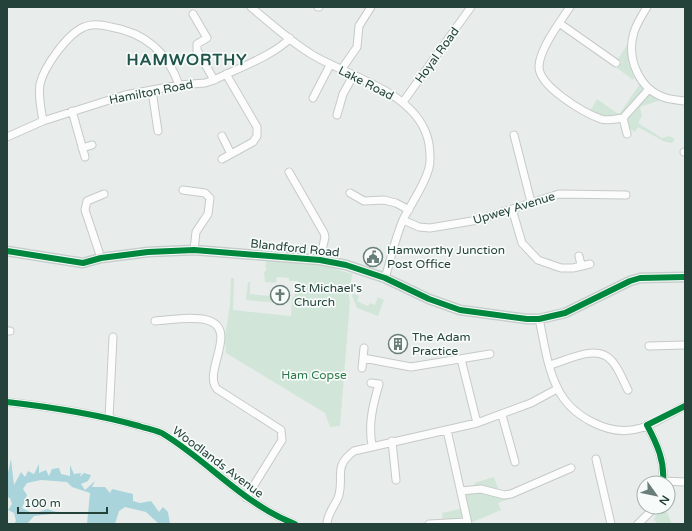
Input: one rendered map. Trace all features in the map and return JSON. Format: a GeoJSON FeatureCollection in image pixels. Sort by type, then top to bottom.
{"type":"FeatureCollection","features":[{"type":"Feature","properties":{"kind":"main road","name":"Blandford Road"},"geometry":{"type":"LineString","coordinates":[[7,251],[83,263],[101,258],[148,252],[194,250],[320,260],[346,265],[385,278],[429,299],[460,310],[515,318],[539,319],[576,308],[630,281],[640,278],[685,277]]}},
{"type":"Feature","properties":{"kind":"street","name":"Lake Road"},"geometry":{"type":"LineString","coordinates":[[251,7],[309,53],[353,76],[381,87],[403,102],[422,123],[428,139],[431,155],[429,168],[403,220],[385,278]]}},
{"type":"Feature","properties":{"kind":"street"},"geometry":{"type":"LineString","coordinates":[[341,70],[357,47],[359,26],[371,7]]}},
{"type":"Feature","properties":{"kind":"street","name":"Hoyal Road"},"geometry":{"type":"LineString","coordinates":[[403,102],[471,7]]}},
{"type":"Feature","properties":{"kind":"street"},"geometry":{"type":"LineString","coordinates":[[570,7],[559,23],[543,52],[539,67],[542,79],[552,90],[603,120],[623,118],[649,89]]}},
{"type":"Feature","properties":{"kind":"street"},"geometry":{"type":"LineString","coordinates":[[647,7],[634,32],[632,46],[638,75],[649,89],[666,98],[685,101]]}},
{"type":"Feature","properties":{"kind":"street"},"geometry":{"type":"LineString","coordinates":[[193,14],[207,38],[197,44],[197,50],[214,80]]}},
{"type":"Feature","properties":{"kind":"street"},"geometry":{"type":"LineString","coordinates":[[559,23],[616,63]]}},
{"type":"Feature","properties":{"kind":"street"},"geometry":{"type":"LineString","coordinates":[[43,121],[40,99],[40,84],[45,73],[66,42],[84,27],[95,25],[120,28],[146,40],[164,55],[174,70],[179,85]]}},
{"type":"Feature","properties":{"kind":"street","name":"Hamilton Road"},"geometry":{"type":"LineString","coordinates":[[7,137],[43,121],[124,95],[179,85],[206,83],[273,51],[285,44],[290,38]]}},
{"type":"Feature","properties":{"kind":"street"},"geometry":{"type":"LineString","coordinates":[[313,98],[330,65]]}},
{"type":"Feature","properties":{"kind":"street"},"geometry":{"type":"LineString","coordinates":[[222,159],[230,152],[253,142],[257,136],[257,127],[226,74]]}},
{"type":"Feature","properties":{"kind":"street"},"geometry":{"type":"LineString","coordinates":[[337,115],[343,94],[353,76]]}},
{"type":"Feature","properties":{"kind":"street"},"geometry":{"type":"LineString","coordinates":[[152,91],[158,131]]}},
{"type":"Feature","properties":{"kind":"street"},"geometry":{"type":"LineString","coordinates":[[72,111],[85,157]]}},
{"type":"Feature","properties":{"kind":"street"},"geometry":{"type":"LineString","coordinates":[[623,118],[627,134]]}},
{"type":"Feature","properties":{"kind":"street"},"geometry":{"type":"LineString","coordinates":[[513,135],[531,202]]}},
{"type":"Feature","properties":{"kind":"street"},"geometry":{"type":"LineString","coordinates":[[222,136],[230,152]]}},
{"type":"Feature","properties":{"kind":"street"},"geometry":{"type":"LineString","coordinates":[[82,148],[92,145]]}},
{"type":"Feature","properties":{"kind":"street"},"geometry":{"type":"LineString","coordinates":[[289,172],[324,233],[325,237],[320,260]]}},
{"type":"Feature","properties":{"kind":"street"},"geometry":{"type":"LineString","coordinates":[[183,190],[205,193],[210,198],[208,214],[196,232],[194,250]]}},
{"type":"Feature","properties":{"kind":"street"},"geometry":{"type":"LineString","coordinates":[[350,193],[364,201],[384,200],[396,203],[409,210]]}},
{"type":"Feature","properties":{"kind":"street"},"geometry":{"type":"LineString","coordinates":[[101,258],[85,210],[87,201],[104,194]]}},
{"type":"Feature","properties":{"kind":"street","name":"Upwey Avenue"},"geometry":{"type":"LineString","coordinates":[[403,220],[419,227],[430,228],[478,220],[559,194],[626,195]]}},
{"type":"Feature","properties":{"kind":"street"},"geometry":{"type":"LineString","coordinates":[[512,209],[522,243],[538,260],[561,268],[573,268],[580,265],[590,264]]}},
{"type":"Feature","properties":{"kind":"street"},"geometry":{"type":"LineString","coordinates":[[579,256],[580,265]]}},
{"type":"Feature","properties":{"kind":"street"},"geometry":{"type":"LineString","coordinates":[[155,321],[201,319],[211,322],[220,332],[219,355],[212,379],[215,386],[281,430],[282,440],[246,498]]}},
{"type":"Feature","properties":{"kind":"street"},"geometry":{"type":"LineString","coordinates":[[539,319],[550,365],[558,389],[580,414],[596,424],[623,430],[640,428],[685,406]]}},
{"type":"Feature","properties":{"kind":"street"},"geometry":{"type":"LineString","coordinates":[[109,418],[113,337]]}},
{"type":"Feature","properties":{"kind":"street"},"geometry":{"type":"LineString","coordinates":[[649,346],[685,345]]}},
{"type":"Feature","properties":{"kind":"street"},"geometry":{"type":"LineString","coordinates":[[362,368],[364,348]]}},
{"type":"Feature","properties":{"kind":"street"},"geometry":{"type":"LineString","coordinates":[[550,365],[590,353],[601,353],[612,360],[624,387]]}},
{"type":"Feature","properties":{"kind":"street"},"geometry":{"type":"LineString","coordinates":[[363,358],[411,367],[490,354]]}},
{"type":"Feature","properties":{"kind":"street"},"geometry":{"type":"LineString","coordinates":[[461,359],[477,423]]}},
{"type":"Feature","properties":{"kind":"street"},"geometry":{"type":"LineString","coordinates":[[371,383],[378,384],[370,425],[372,446]]}},
{"type":"Feature","properties":{"kind":"street"},"geometry":{"type":"LineString","coordinates":[[328,524],[330,512],[338,496],[340,466],[354,451],[392,441],[477,423],[502,415],[544,397],[558,389]]}},
{"type":"Feature","properties":{"kind":"street","name":"Woodlands Avenue"},"geometry":{"type":"LineString","coordinates":[[7,402],[39,405],[109,418],[164,434],[246,498],[275,516],[295,524]]}},
{"type":"Feature","properties":{"kind":"street"},"geometry":{"type":"LineString","coordinates":[[502,415],[515,462]]}},
{"type":"Feature","properties":{"kind":"street"},"geometry":{"type":"LineString","coordinates":[[647,425],[661,457],[664,469],[664,475]]}},
{"type":"Feature","properties":{"kind":"street"},"geometry":{"type":"LineString","coordinates":[[429,524],[468,523],[447,430]]}},
{"type":"Feature","properties":{"kind":"street"},"geometry":{"type":"LineString","coordinates":[[392,441],[396,480]]}},
{"type":"Feature","properties":{"kind":"street"},"geometry":{"type":"LineString","coordinates":[[596,459],[611,524]]}},
{"type":"Feature","properties":{"kind":"street"},"geometry":{"type":"LineString","coordinates":[[461,491],[481,489],[511,494],[560,477],[570,468]]}},
{"type":"Feature","properties":{"kind":"street"},"geometry":{"type":"LineString","coordinates":[[638,524],[648,515]]}},
{"type":"Feature","properties":{"kind":"green space"},"geometry":{"type":"Polygon","coordinates":[[[627,45],[629,62],[634,78],[633,80],[617,68],[622,62],[618,59],[627,45]]]}},
{"type":"Feature","properties":{"kind":"green space"},"geometry":{"type":"Polygon","coordinates":[[[642,81],[666,98],[640,107],[642,116],[638,123],[662,138],[669,136],[675,139],[672,143],[665,142],[638,127],[635,132],[625,125],[623,118],[603,120],[589,113],[597,99],[617,113],[620,113],[642,81]]]}},
{"type":"Feature","properties":{"kind":"green space","name":"Ham Copse"},"geometry":{"type":"Polygon","coordinates":[[[267,261],[318,264],[352,274],[349,296],[350,302],[340,426],[330,427],[325,413],[226,353],[225,336],[230,305],[231,278],[234,278],[233,310],[291,316],[292,297],[294,297],[298,281],[289,281],[289,278],[277,277],[276,283],[265,282],[264,272],[267,269],[265,266],[267,261]]]}},
{"type":"Feature","properties":{"kind":"green space"},"geometry":{"type":"Polygon","coordinates":[[[248,282],[251,282],[250,294],[281,297],[281,303],[246,300],[248,282]]]}},
{"type":"Feature","properties":{"kind":"green space"},"geometry":{"type":"Polygon","coordinates":[[[353,293],[359,296],[357,301],[368,306],[370,303],[375,305],[378,297],[384,300],[378,316],[357,308],[352,296],[353,293]]]}},
{"type":"Feature","properties":{"kind":"green space"},"geometry":{"type":"Polygon","coordinates":[[[494,477],[500,494],[511,494],[511,498],[498,503],[501,510],[468,524],[443,523],[442,513],[464,508],[461,491],[476,488],[474,483],[494,477]]]}},
{"type":"Feature","properties":{"kind":"green space"},"geometry":{"type":"Polygon","coordinates":[[[656,515],[668,515],[672,524],[657,524],[654,519],[656,515]]]}},
{"type":"Feature","properties":{"kind":"water"},"geometry":{"type":"Polygon","coordinates":[[[11,459],[14,485],[21,472],[25,477],[28,471],[34,474],[39,464],[39,473],[46,470],[49,476],[52,469],[59,468],[61,474],[70,476],[70,465],[74,474],[81,473],[80,477],[84,473],[91,475],[88,481],[81,484],[85,490],[95,481],[92,487],[105,487],[110,493],[112,489],[133,494],[133,501],[140,503],[151,501],[159,512],[163,507],[168,512],[170,524],[159,524],[146,512],[125,507],[119,511],[115,524],[87,524],[90,493],[72,487],[67,482],[41,480],[27,483],[23,489],[27,495],[22,508],[34,514],[47,509],[60,513],[34,516],[27,524],[14,524],[16,521],[14,513],[8,510],[12,504],[10,498],[7,497],[7,477],[11,459]]]}},
{"type":"Feature","properties":{"kind":"cycle path"},"geometry":{"type":"LineString","coordinates":[[7,251],[83,263],[101,258],[148,252],[194,250],[320,260],[346,265],[385,278],[429,299],[460,310],[527,319],[539,319],[565,313],[630,281],[640,278],[685,277]]}},
{"type":"Feature","properties":{"kind":"cycle path"},"geometry":{"type":"LineString","coordinates":[[7,402],[90,414],[159,432],[181,446],[260,506],[295,524]]}},
{"type":"Feature","properties":{"kind":"cycle path"},"geometry":{"type":"LineString","coordinates":[[663,475],[660,453],[647,425],[685,406]]}},
{"type":"Feature","properties":{"kind":"place","name":"Hamworthy Junction Post Office"},"geometry":{"type":"Point","coordinates":[373,257]}},
{"type":"Feature","properties":{"kind":"place","name":"St Michael's Church"},"geometry":{"type":"Point","coordinates":[280,295]}},
{"type":"Feature","properties":{"kind":"place","name":"The Adam Practice"},"geometry":{"type":"Point","coordinates":[398,344]}},
{"type":"Feature","properties":{"kind":"district","name":"HAMWORTHY"},"geometry":{"type":"Point","coordinates":[187,60]}}]}
